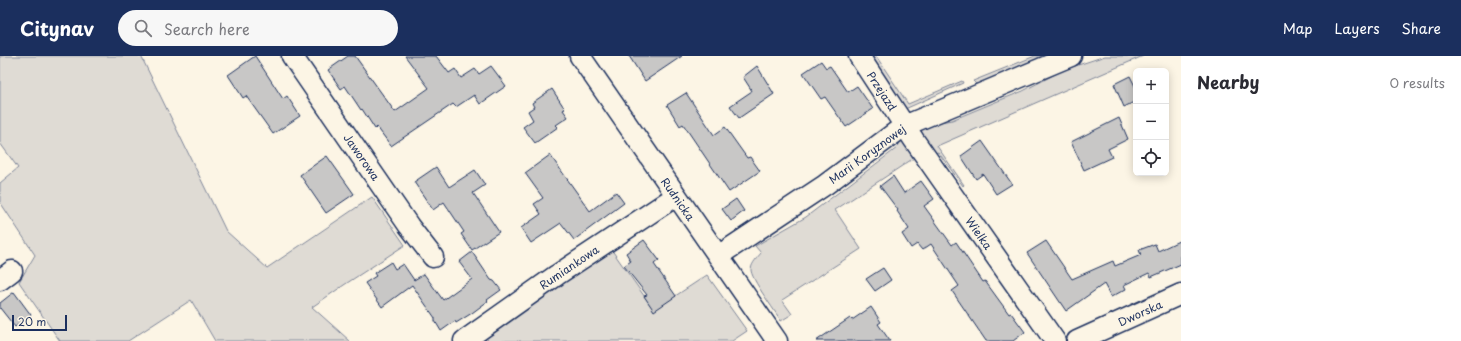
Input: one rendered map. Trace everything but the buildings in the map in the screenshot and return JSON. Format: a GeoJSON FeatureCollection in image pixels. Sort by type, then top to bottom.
{"type":"FeatureCollection","features":[{"type":"Feature","properties":{"kind":"street","name":"Jaworowa"},"geometry":{"type":"LineString","coordinates":[[292,56],[433,257]]}},
{"type":"Feature","properties":{"kind":"street","name":"Rudnicka"},"geometry":{"type":"LineString","coordinates":[[580,56],[777,341]]}},
{"type":"Feature","properties":{"kind":"street","name":"Przejazd"},"geometry":{"type":"LineString","coordinates":[[859,56],[904,126]]}},
{"type":"Feature","properties":{"kind":"street","name":"Marii Koryznowej"},"geometry":{"type":"LineString","coordinates":[[718,256],[825,185],[904,126],[1071,56]]}},
{"type":"Feature","properties":{"kind":"street","name":"Wielka"},"geometry":{"type":"LineString","coordinates":[[904,126],[1055,341]]}},
{"type":"Feature","properties":{"kind":"street","name":"Rumiankowa"},"geometry":{"type":"LineString","coordinates":[[464,341],[557,275],[676,196]]}},
{"type":"Feature","properties":{"kind":"street","name":"Dworska"},"geometry":{"type":"LineString","coordinates":[[1077,341],[1181,294]]}},
{"type":"Feature","properties":{"kind":"shaded area"},"geometry":{"type":"Polygon","coordinates":[[[0,56],[141,56],[226,231],[267,268],[372,197],[405,245],[312,307],[350,341],[215,341],[191,300],[128,341],[60,341],[19,282],[35,255],[0,202],[0,183],[18,168],[0,143],[0,56]]]}},
{"type":"Feature","properties":{"kind":"shaded area"},"geometry":{"type":"Polygon","coordinates":[[[868,56],[876,56],[908,104],[962,81],[963,83],[905,109],[868,56]]]}},
{"type":"Feature","properties":{"kind":"shaded area"},"geometry":{"type":"Polygon","coordinates":[[[1035,56],[1051,56],[982,85],[976,84],[973,81],[1035,56]]]}},
{"type":"Feature","properties":{"kind":"shaded area"},"geometry":{"type":"Polygon","coordinates":[[[1105,56],[1143,56],[937,146],[964,185],[963,186],[938,152],[934,154],[919,132],[922,128],[934,123],[952,120],[1023,91],[1063,70],[1105,56]]]}},
{"type":"Feature","properties":{"kind":"shaded area"},"geometry":{"type":"Polygon","coordinates":[[[904,135],[914,158],[835,210],[861,249],[782,300],[792,314],[781,321],[759,287],[752,273],[752,265],[761,253],[755,246],[806,217],[897,148],[904,135]]]}},
{"type":"Feature","properties":{"kind":"shaded area"},"geometry":{"type":"Polygon","coordinates":[[[611,249],[654,310],[707,275],[747,331],[732,341],[481,341],[611,249]]]}}]}
